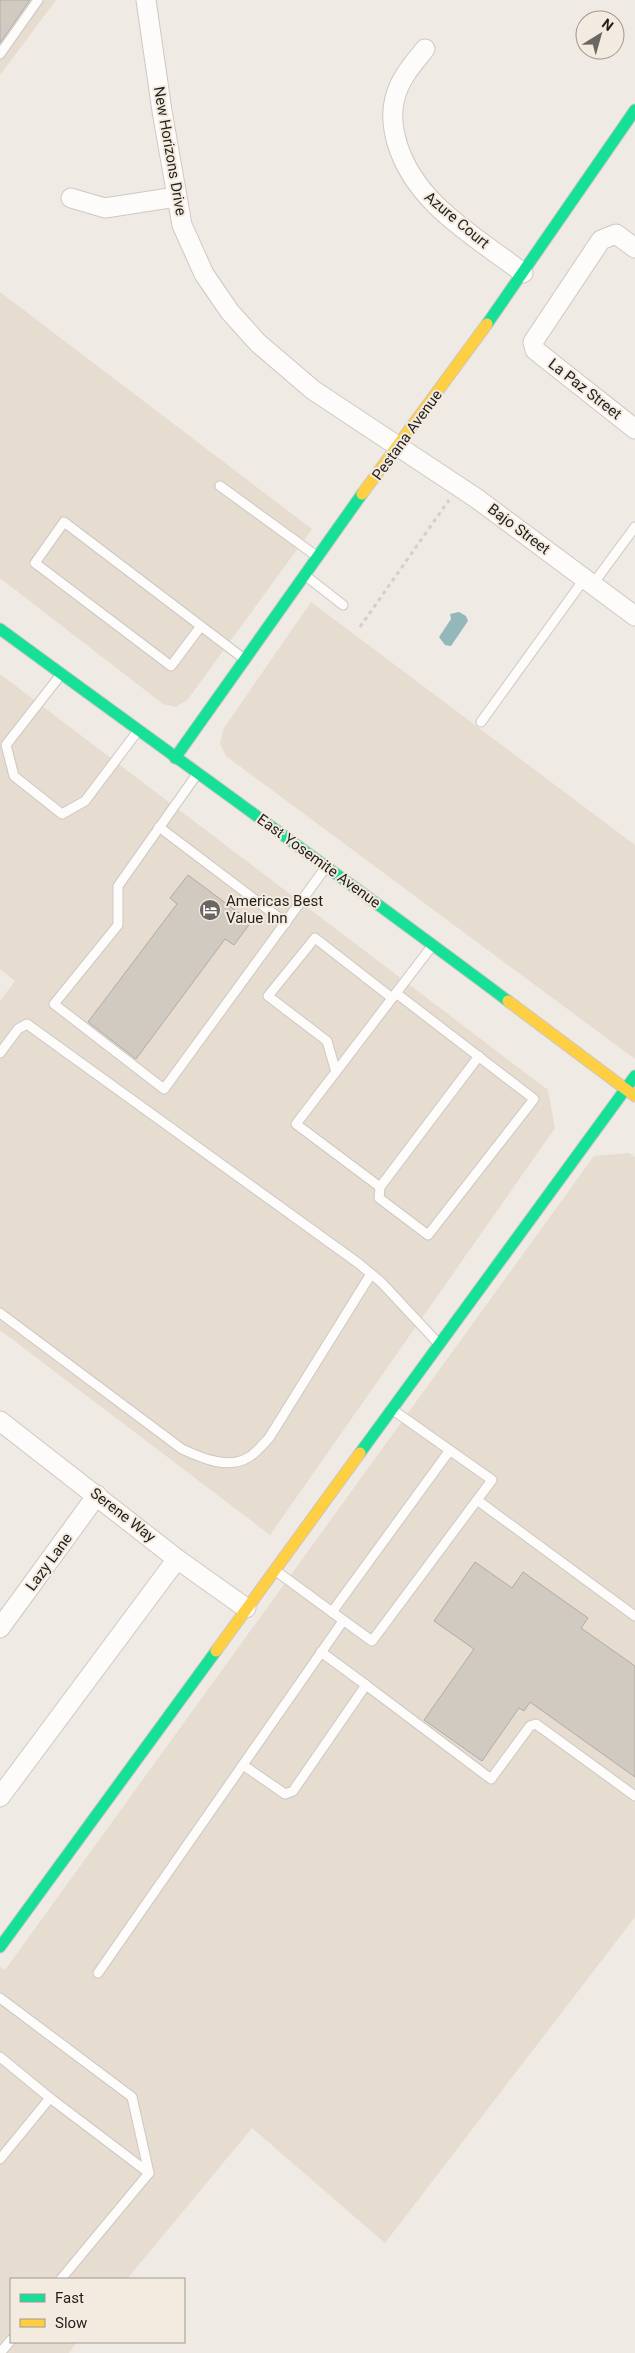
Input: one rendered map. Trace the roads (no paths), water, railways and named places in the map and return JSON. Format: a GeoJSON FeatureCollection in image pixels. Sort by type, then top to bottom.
{"type":"FeatureCollection","features":[{"type":"Feature","properties":{"kind":"street","name":"New Horizons Drive"},"geometry":{"type":"LineString","coordinates":[[146,0],[182,225],[204,274],[236,318],[258,343],[313,390],[400,446]]}},
{"type":"Feature","properties":{"kind":"street","name":"Azure Court"},"geometry":{"type":"LineString","coordinates":[[425,49],[403,77],[394,99],[393,126],[403,162],[412,180],[440,210],[523,273]]}},
{"type":"Feature","properties":{"kind":"street","name":"Pestana Avenue"},"geometry":{"type":"LineString","coordinates":[[175,758],[317,556],[400,446],[523,273],[635,110]]}},
{"type":"Feature","properties":{"kind":"street"},"geometry":{"type":"LineString","coordinates":[[72,198],[105,208],[176,196]]}},
{"type":"Feature","properties":{"kind":"street","name":"La Paz Street"},"geometry":{"type":"LineString","coordinates":[[635,248],[616,234],[601,240],[533,342],[535,350],[635,429]]}},
{"type":"Feature","properties":{"kind":"street","name":"Bajo Street"},"geometry":{"type":"LineString","coordinates":[[400,446],[476,498],[635,616]]}},
{"type":"Feature","properties":{"kind":"street","name":"East Yosemite Avenue"},"geometry":{"type":"LineString","coordinates":[[0,630],[62,673],[197,774],[327,865],[635,1096]]}},
{"type":"Feature","properties":{"kind":"street"},"geometry":{"type":"LineString","coordinates":[[0,1947],[635,1076]]}},
{"type":"Feature","properties":{"kind":"street","name":"Serene Way"},"geometry":{"type":"LineString","coordinates":[[0,1421],[178,1559],[203,1575],[246,1608]]}},
{"type":"Feature","properties":{"kind":"street","name":"Lazy Lane"},"geometry":{"type":"LineString","coordinates":[[0,1628],[97,1495]]}},
{"type":"Feature","properties":{"kind":"street"},"geometry":{"type":"LineString","coordinates":[[0,1797],[178,1559]]}},
{"type":"Feature","properties":{"kind":"lane"},"geometry":{"type":"LineString","coordinates":[[0,54],[38,0]]}},
{"type":"Feature","properties":{"kind":"lane"},"geometry":{"type":"LineString","coordinates":[[220,486],[317,556]]}},
{"type":"Feature","properties":{"kind":"lane"},"geometry":{"type":"LineString","coordinates":[[201,626],[171,666],[35,563],[64,522],[245,659]]}},
{"type":"Feature","properties":{"kind":"lane"},"geometry":{"type":"LineString","coordinates":[[481,722],[589,581],[635,527]]}},
{"type":"Feature","properties":{"kind":"lane"},"geometry":{"type":"LineString","coordinates":[[304,575],[343,605]]}},
{"type":"Feature","properties":{"kind":"lane"},"geometry":{"type":"LineString","coordinates":[[62,673],[6,744],[14,776],[62,814],[84,801],[138,730]]}},
{"type":"Feature","properties":{"kind":"lane"},"geometry":{"type":"LineString","coordinates":[[197,774],[118,886],[118,925],[54,1004],[164,1089],[327,865]]}},
{"type":"Feature","properties":{"kind":"lane"},"geometry":{"type":"LineString","coordinates":[[159,827],[286,923]]}},
{"type":"Feature","properties":{"kind":"lane"},"geometry":{"type":"LineString","coordinates":[[336,1072],[328,1042],[268,996],[315,938],[479,1056],[534,1099],[428,1235],[379,1198],[380,1187],[479,1056]]}},
{"type":"Feature","properties":{"kind":"lane"},"geometry":{"type":"LineString","coordinates":[[380,1187],[296,1124],[433,944]]}},
{"type":"Feature","properties":{"kind":"lane"},"geometry":{"type":"LineString","coordinates":[[0,1053],[18,1029],[27,1024],[371,1274],[439,1344]]}},
{"type":"Feature","properties":{"kind":"lane"},"geometry":{"type":"LineString","coordinates":[[0,1313],[182,1449],[203,1459],[226,1463],[248,1458],[269,1438],[371,1274]]}},
{"type":"Feature","properties":{"kind":"lane"},"geometry":{"type":"LineString","coordinates":[[274,1570],[372,1641],[478,1500],[492,1480],[391,1409]]}},
{"type":"Feature","properties":{"kind":"lane"},"geometry":{"type":"LineString","coordinates":[[332,1612],[450,1450]]}},
{"type":"Feature","properties":{"kind":"lane"},"geometry":{"type":"LineString","coordinates":[[478,1500],[635,1616]]}},
{"type":"Feature","properties":{"kind":"lane"},"geometry":{"type":"LineString","coordinates":[[98,1974],[343,1621]]}},
{"type":"Feature","properties":{"kind":"lane"},"geometry":{"type":"LineString","coordinates":[[321,1652],[491,1779],[530,1726],[536,1724],[635,1796]]}},
{"type":"Feature","properties":{"kind":"lane"},"geometry":{"type":"LineString","coordinates":[[243,1765],[285,1794],[293,1791],[366,1685]]}},
{"type":"Feature","properties":{"kind":"lane"},"geometry":{"type":"LineString","coordinates":[[0,1998],[132,2097],[149,2173]]}},
{"type":"Feature","properties":{"kind":"lane"},"geometry":{"type":"LineString","coordinates":[[0,2057],[50,2098],[149,2173]]}},
{"type":"Feature","properties":{"kind":"lane"},"geometry":{"type":"LineString","coordinates":[[0,2159],[50,2098]]}},
{"type":"Feature","properties":{"kind":"lane"},"geometry":{"type":"LineString","coordinates":[[62,2278],[149,2173]]}},
{"type":"Feature","properties":{"kind":"lane"},"geometry":{"type":"LineString","coordinates":[[0,2353],[10,2341]]}},
{"type":"Feature","properties":{"kind":"water"},"geometry":{"type":"Polygon","coordinates":[[[459,612],[466,616],[468,621],[451,646],[445,645],[439,637],[451,619],[450,614],[459,612]]]}},
{"type":"Feature","properties":{"kind":"place","name":"Americas Best Value Inn"},"geometry":{"type":"Point","coordinates":[210,910]}}]}
